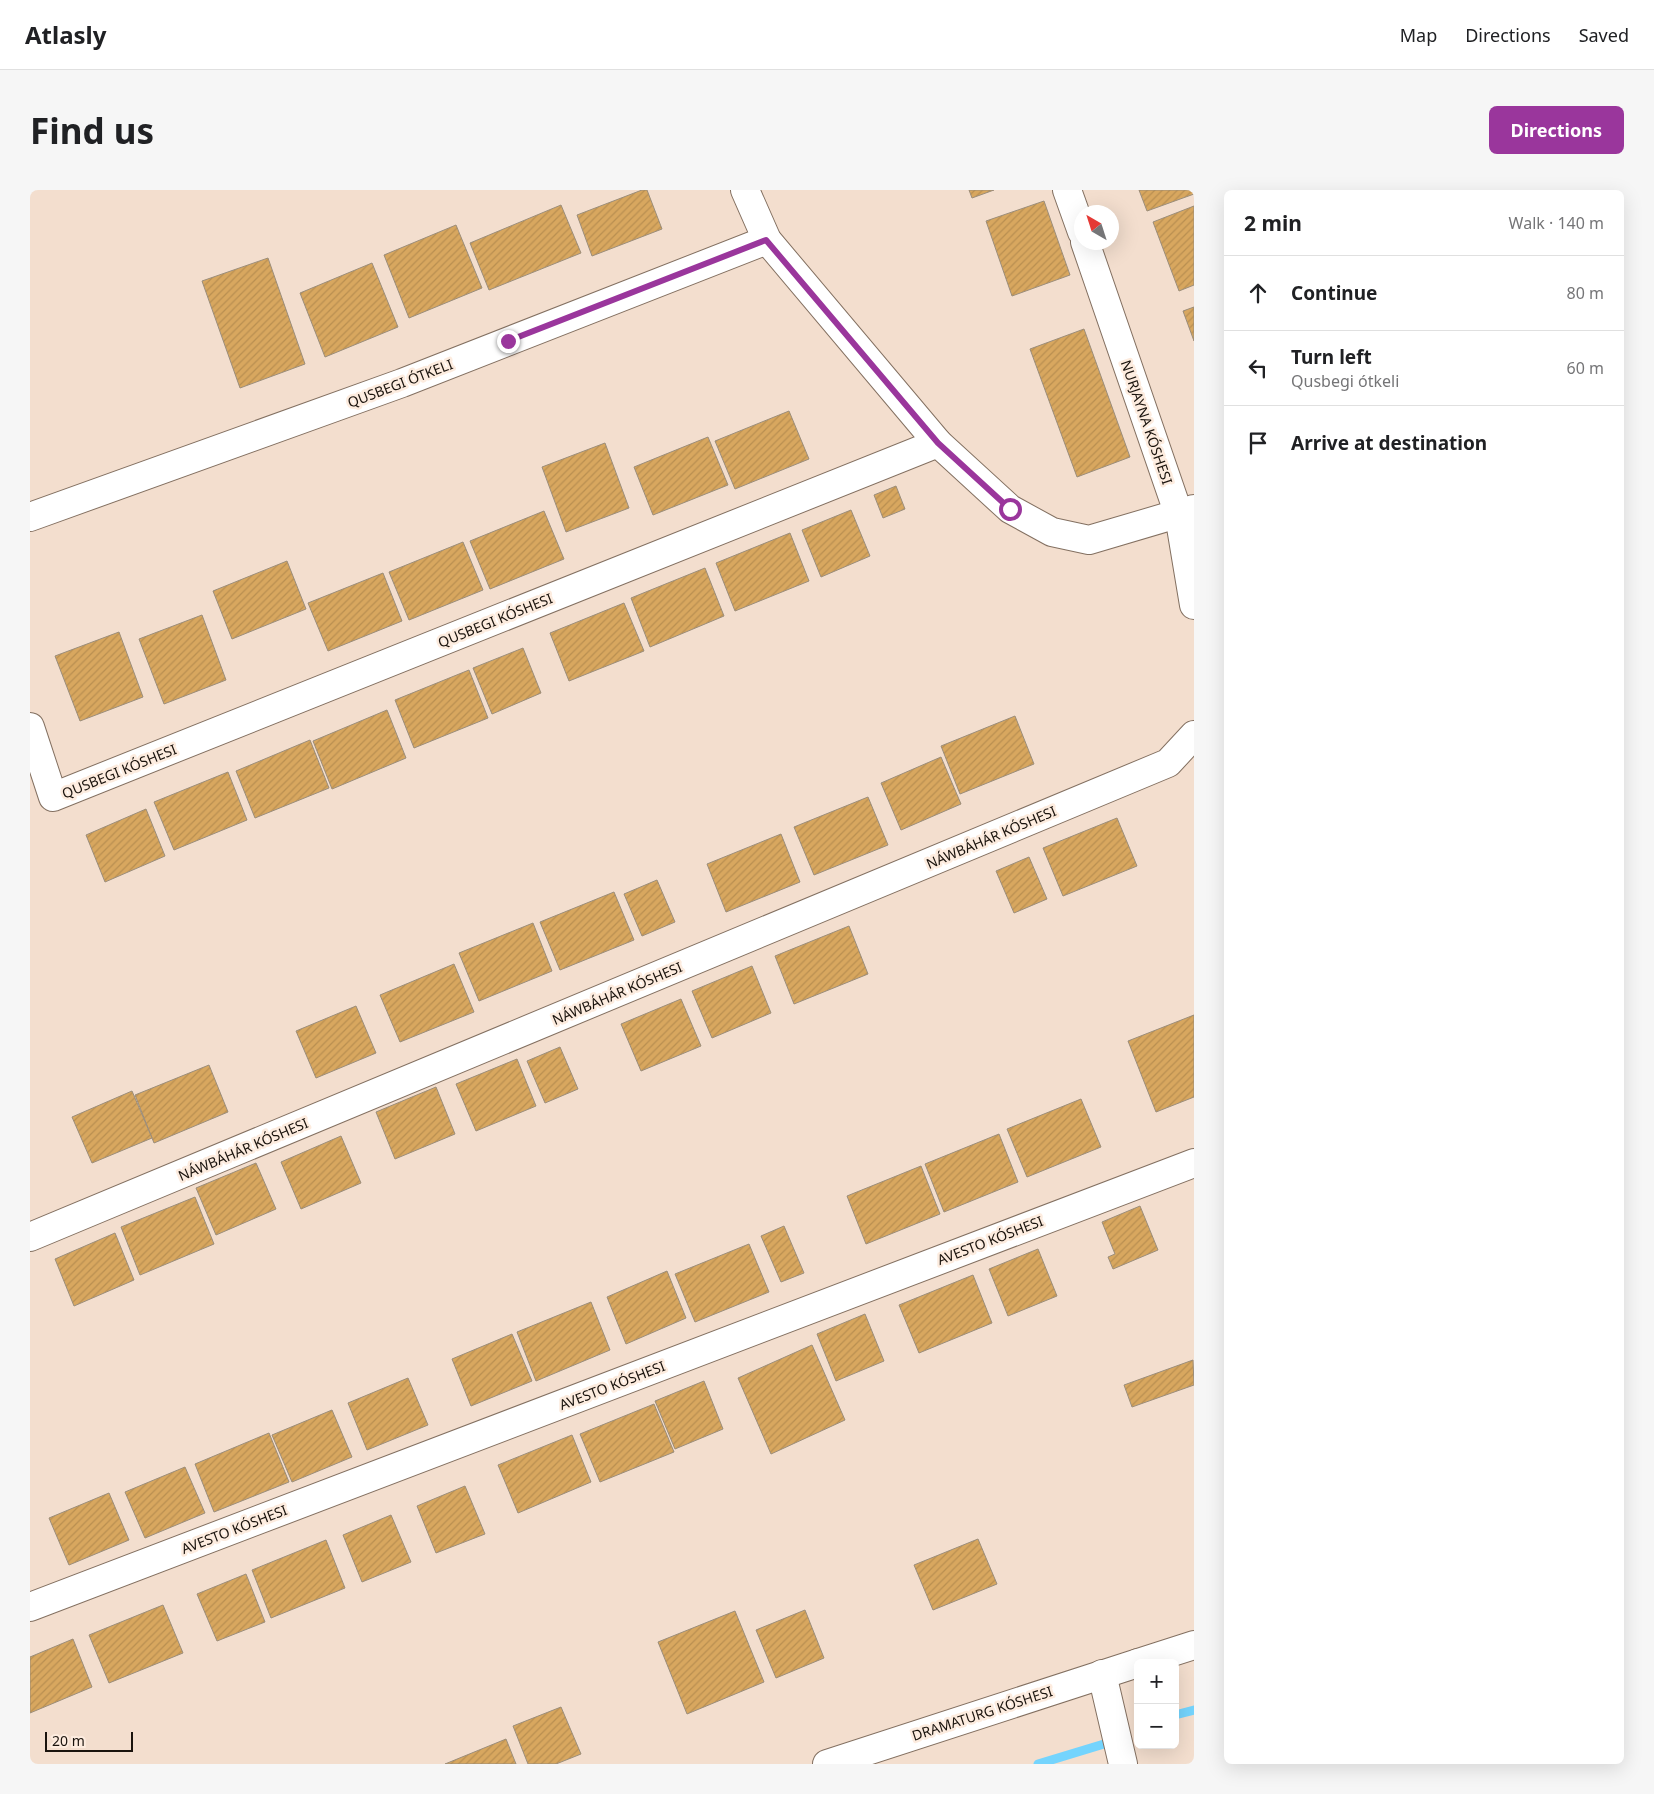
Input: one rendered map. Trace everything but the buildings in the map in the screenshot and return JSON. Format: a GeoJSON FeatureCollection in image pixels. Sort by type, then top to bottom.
{"type":"FeatureCollection","features":[{"type":"Feature","properties":{"kind":"street"},"geometry":{"type":"LineString","coordinates":[[745,190],[766,240],[938,443],[1010,509],[1052,532],[1090,540],[1187,512]]}},
{"type":"Feature","properties":{"kind":"street"},"geometry":{"type":"LineString","coordinates":[[1067,190],[1074,210]]}},
{"type":"Feature","properties":{"kind":"street","name":"QUSBEGI ÓTKELI"},"geometry":{"type":"LineString","coordinates":[[30,517],[402,383],[766,240]]}},
{"type":"Feature","properties":{"kind":"street","name":"NURJAYNA KÓSHESI"},"geometry":{"type":"LineString","coordinates":[[1088,250],[1187,512],[1194,605]]}},
{"type":"Feature","properties":{"kind":"street","name":"QUSBEGI KÓSHESI"},"geometry":{"type":"LineString","coordinates":[[30,727],[53,797],[938,443]]}},
{"type":"Feature","properties":{"kind":"street","name":"NÁWBÁHÁR KÓSHESI"},"geometry":{"type":"LineString","coordinates":[[30,1237],[1168,763],[1194,735]]}},
{"type":"Feature","properties":{"kind":"street","name":"AVESTO KÓSHESI"},"geometry":{"type":"LineString","coordinates":[[30,1606],[1194,1163]]}},
{"type":"Feature","properties":{"kind":"street","name":"DRAMATURG KÓSHESI"},"geometry":{"type":"LineString","coordinates":[[1150,1659],[1194,1645]]}},
{"type":"Feature","properties":{"kind":"street","name":"DRAMATURG KÓSHESI"},"geometry":{"type":"LineString","coordinates":[[827,1764],[1134,1664]]}},
{"type":"Feature","properties":{"kind":"street"},"geometry":{"type":"LineString","coordinates":[[1102,1674],[1122,1764]]}},
{"type":"Feature","properties":{"kind":"waterway"},"geometry":{"type":"LineString","coordinates":[[1179,1714],[1194,1710]]}},
{"type":"Feature","properties":{"kind":"waterway"},"geometry":{"type":"LineString","coordinates":[[1038,1764],[1104,1744]]}},
{"type":"Feature","properties":{"kind":"route"},"geometry":{"type":"LineString","coordinates":[[508,341],[766,240],[938,443],[1010,509]]}}]}
